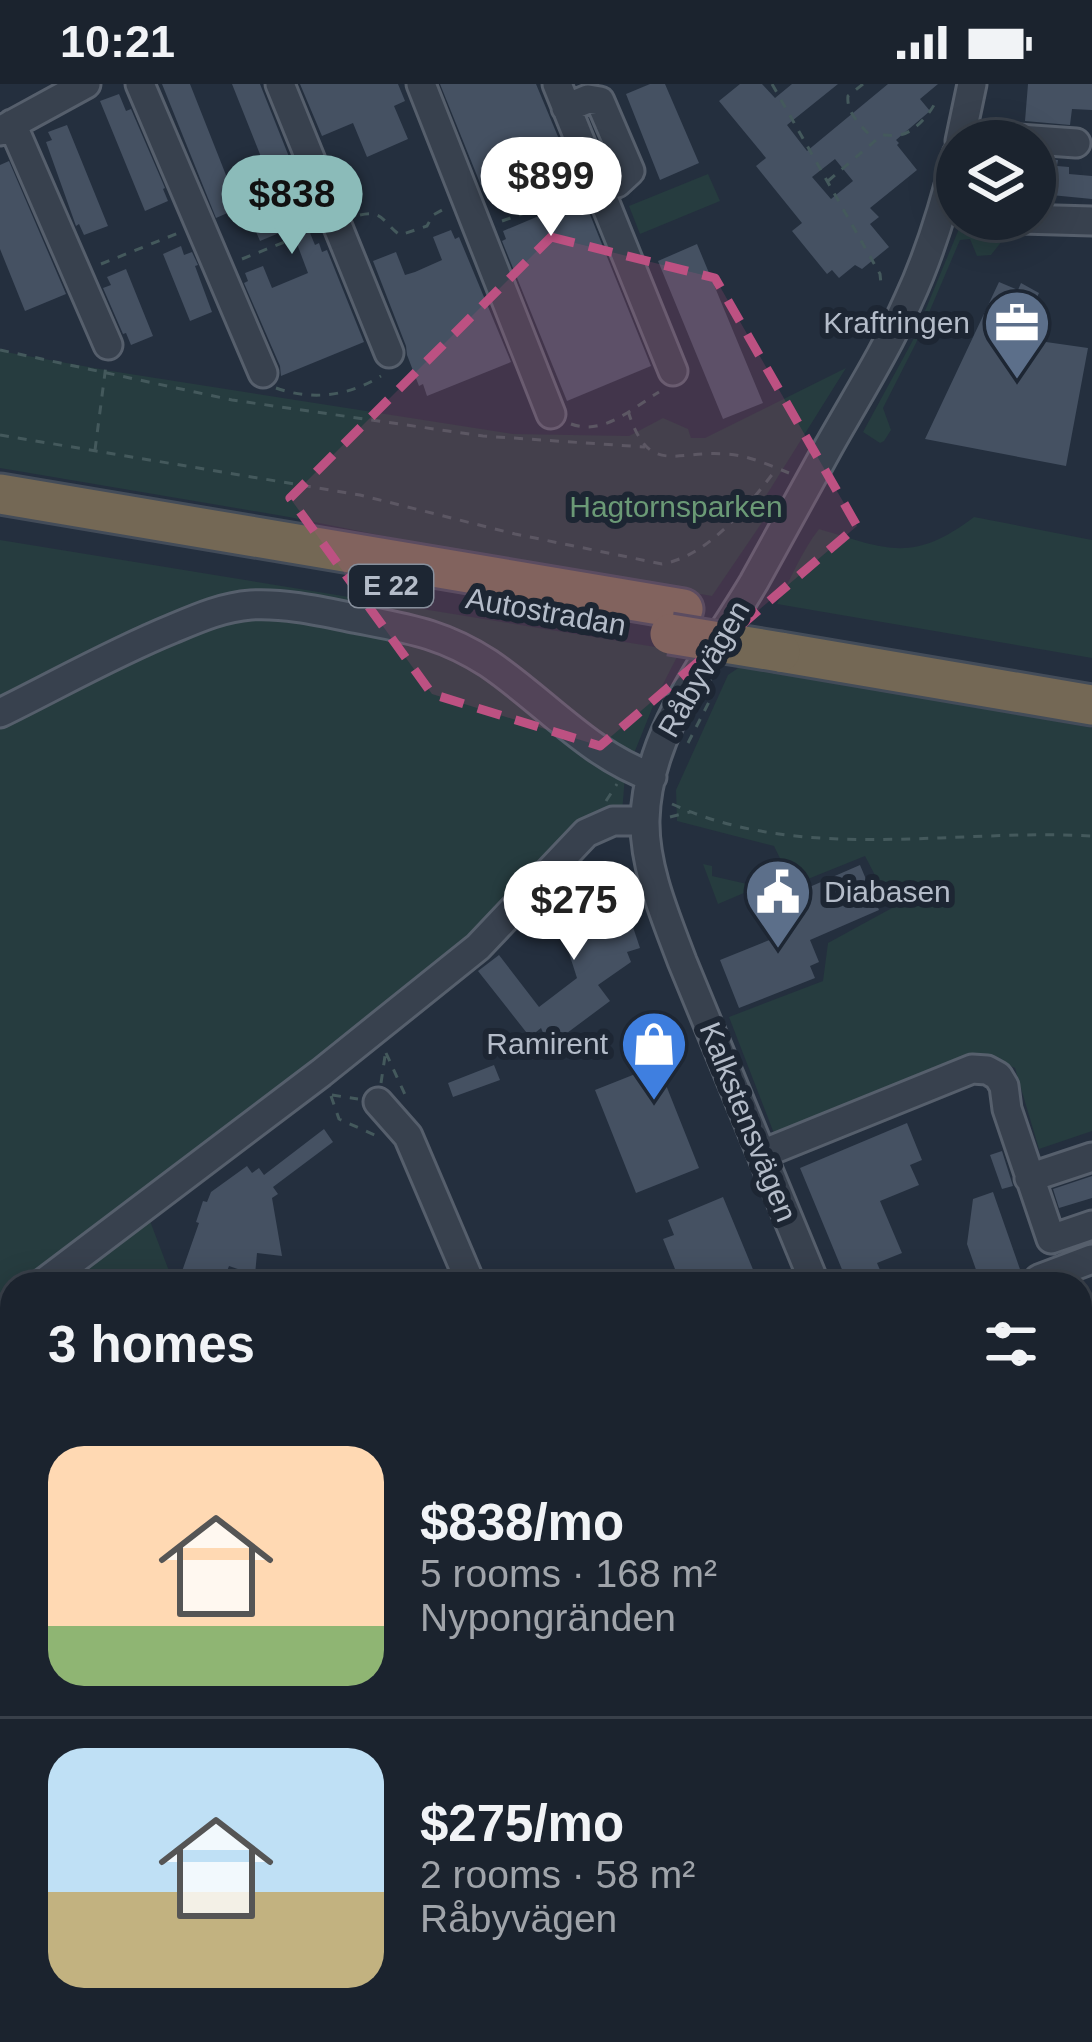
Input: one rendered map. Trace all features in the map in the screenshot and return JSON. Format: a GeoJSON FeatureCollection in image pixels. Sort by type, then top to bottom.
{"type":"FeatureCollection","features":[{"type":"Feature","properties":{"kind":"highway","name":"Autostradan"},"geometry":{"type":"LineString","coordinates":[[0,494],[786,640],[1092,705]]}},
{"type":"Feature","properties":{"kind":"highway","name":"Autostradan"},"geometry":{"type":"LineString","coordinates":[[0,519],[677,621]]}},
{"type":"Feature","properties":{"kind":"highway","name":"Autostradan"},"geometry":{"type":"LineString","coordinates":[[786,640],[1092,678]]}},
{"type":"Feature","properties":{"kind":"street"},"geometry":{"type":"LineString","coordinates":[[86,84],[6,128],[77,275],[107,359]]}},
{"type":"Feature","properties":{"kind":"street"},"geometry":{"type":"LineString","coordinates":[[140,84],[263,373]]}},
{"type":"Feature","properties":{"kind":"street"},"geometry":{"type":"LineString","coordinates":[[280,84],[388,353]]}},
{"type":"Feature","properties":{"kind":"street"},"geometry":{"type":"LineString","coordinates":[[421,84],[551,414]]}},
{"type":"Feature","properties":{"kind":"street"},"geometry":{"type":"LineString","coordinates":[[964,120],[972,84]]}},
{"type":"Feature","properties":{"kind":"street"},"geometry":{"type":"LineString","coordinates":[[561,96],[673,371]]}},
{"type":"Feature","properties":{"kind":"street"},"geometry":{"type":"LineString","coordinates":[[1056,142],[1076,143]]}},
{"type":"Feature","properties":{"kind":"street"},"geometry":{"type":"LineString","coordinates":[[1056,220],[1092,221]]}},
{"type":"Feature","properties":{"kind":"street","name":"Råbyvägen"},"geometry":{"type":"LineString","coordinates":[[645,821],[659,748],[674,716],[900,319],[936,240]]}},
{"type":"Feature","properties":{"kind":"street"},"geometry":{"type":"LineString","coordinates":[[0,713],[149,638],[215,611],[251,605],[291,607],[450,640],[651,784]]}},
{"type":"Feature","properties":{"kind":"street"},"geometry":{"type":"LineString","coordinates":[[58,1272],[478,947],[586,833],[613,821],[645,821]]}},
{"type":"Feature","properties":{"kind":"street","name":"Kalkstensvägen"},"geometry":{"type":"LineString","coordinates":[[645,821],[662,907],[810,1272]]}},
{"type":"Feature","properties":{"kind":"street"},"geometry":{"type":"LineString","coordinates":[[762,1154],[972,1069],[987,1070],[1004,1086],[1007,1109],[1051,1239],[1092,1225]]}},
{"type":"Feature","properties":{"kind":"street"},"geometry":{"type":"LineString","coordinates":[[378,1102],[408,1136],[466,1272]]}},
{"type":"Feature","properties":{"kind":"street"},"geometry":{"type":"LineString","coordinates":[[1030,1178],[1092,1157]]}},
{"type":"Feature","properties":{"kind":"street"},"geometry":{"type":"LineString","coordinates":[[1058,1272],[1092,1259]]}},
{"type":"Feature","properties":{"kind":"path"},"geometry":{"type":"LineString","coordinates":[[772,84],[880,274],[880,284]]}},
{"type":"Feature","properties":{"kind":"path"},"geometry":{"type":"LineString","coordinates":[[863,84],[848,96],[848,108],[875,141]]}},
{"type":"Feature","properties":{"kind":"path"},"geometry":{"type":"LineString","coordinates":[[826,182],[882,135],[903,136],[934,105]]}},
{"type":"Feature","properties":{"kind":"path"},"geometry":{"type":"LineString","coordinates":[[218,268],[335,221],[370,212],[385,218],[400,235],[407,235],[427,226],[440,210],[461,210],[473,218],[599,188]]}},
{"type":"Feature","properties":{"kind":"path"},"geometry":{"type":"LineString","coordinates":[[77,275],[201,227]]}},
{"type":"Feature","properties":{"kind":"path"},"geometry":{"type":"LineString","coordinates":[[0,350],[107,359],[232,400],[411,427],[645,447],[664,457],[732,454],[808,482]]}},
{"type":"Feature","properties":{"kind":"path"},"geometry":{"type":"LineString","coordinates":[[263,373],[280,390],[306,396],[342,393],[379,379],[389,364],[388,353]]}},
{"type":"Feature","properties":{"kind":"path"},"geometry":{"type":"LineString","coordinates":[[94,451],[107,359]]}},
{"type":"Feature","properties":{"kind":"path"},"geometry":{"type":"LineString","coordinates":[[551,414],[590,429],[658,392],[673,371]]}},
{"type":"Feature","properties":{"kind":"path"},"geometry":{"type":"LineString","coordinates":[[628,411],[645,447]]}},
{"type":"Feature","properties":{"kind":"path"},"geometry":{"type":"LineString","coordinates":[[0,435],[360,495],[662,564],[677,562],[740,516],[777,468]]}},
{"type":"Feature","properties":{"kind":"path"},"geometry":{"type":"LineString","coordinates":[[651,784],[708,819],[802,837],[1092,836]]}},
{"type":"Feature","properties":{"kind":"path"},"geometry":{"type":"LineString","coordinates":[[376,1029],[386,1052],[378,1102],[330,1094],[339,1120],[380,1138]]}},
{"type":"Feature","properties":{"kind":"highlighted area"},"geometry":{"type":"Polygon","coordinates":[[[551,237],[715,278],[857,526],[600,746],[432,694],[290,498],[551,237]]]}},
{"type":"Feature","properties":{"kind":"green space"},"geometry":{"type":"Polygon","coordinates":[[[708,174],[720,201],[640,234],[629,206],[708,174]]]}},
{"type":"Feature","properties":{"kind":"green space"},"geometry":{"type":"Polygon","coordinates":[[[954,240],[960,240],[883,408],[891,430],[880,443],[863,432],[913,340],[954,240]]]}},
{"type":"Feature","properties":{"kind":"green space"},"geometry":{"type":"Polygon","coordinates":[[[970,240],[1003,240],[991,255],[977,256],[970,240]]]}},
{"type":"Feature","properties":{"kind":"green space","name":"Hagtornsparken"},"geometry":{"type":"Polygon","coordinates":[[[0,351],[513,434],[629,436],[663,418],[688,429],[691,438],[705,438],[846,368],[759,507],[765,508],[765,518],[712,596],[0,468],[0,351]]]}},
{"type":"Feature","properties":{"kind":"green space"},"geometry":{"type":"Polygon","coordinates":[[[974,517],[1092,540],[1092,658],[777,604],[819,529],[882,546],[916,547],[974,517]]]}},
{"type":"Feature","properties":{"kind":"green space"},"geometry":{"type":"Polygon","coordinates":[[[0,540],[680,651],[625,776],[622,813],[598,813],[573,825],[463,947],[246,1120],[44,1272],[0,1272],[0,540]]]}},
{"type":"Feature","properties":{"kind":"green space"},"geometry":{"type":"Polygon","coordinates":[[[744,664],[1092,728],[1092,1131],[1039,1149],[1015,1068],[996,1060],[775,1136],[729,1017],[823,981],[828,943],[892,908],[865,856],[793,885],[774,846],[677,821],[676,790],[728,675],[744,664]]]}},
{"type":"Feature","properties":{"kind":"green space"},"geometry":{"type":"Polygon","coordinates":[[[703,864],[712,866],[712,876],[747,884],[750,871],[756,873],[764,899],[759,903],[751,890],[718,904],[703,864]]]}},
{"type":"Feature","properties":{"kind":"green space"},"geometry":{"type":"Polygon","coordinates":[[[150,1221],[169,1272],[80,1272],[150,1221]]]}},
{"type":"Feature","properties":{"kind":"building"},"geometry":{"type":"Polygon","coordinates":[[[162,84],[190,84],[239,208],[216,218],[162,84]]]}},
{"type":"Feature","properties":{"kind":"building"},"geometry":{"type":"Polygon","coordinates":[[[232,84],[260,84],[303,192],[299,194],[304,208],[300,209],[315,245],[319,243],[322,252],[327,250],[364,342],[281,376],[244,283],[248,281],[245,273],[263,266],[272,288],[308,273],[291,228],[260,241],[240,194],[271,182],[232,84]]]}},
{"type":"Feature","properties":{"kind":"building"},"geometry":{"type":"Polygon","coordinates":[[[300,84],[398,84],[405,101],[394,106],[408,139],[367,157],[353,123],[322,136],[300,84]]]}},
{"type":"Feature","properties":{"kind":"building"},"geometry":{"type":"Polygon","coordinates":[[[440,84],[536,84],[569,163],[565,165],[583,208],[587,207],[651,366],[567,401],[502,241],[506,239],[503,231],[560,207],[541,163],[482,188],[440,84]]]}},
{"type":"Feature","properties":{"kind":"building"},"geometry":{"type":"Polygon","coordinates":[[[650,84],[665,84],[699,163],[660,180],[626,94],[650,84]]]}},
{"type":"Feature","properties":{"kind":"building"},"geometry":{"type":"Polygon","coordinates":[[[740,84],[762,84],[775,98],[792,84],[838,84],[787,125],[807,151],[888,84],[938,84],[920,99],[930,111],[896,140],[917,170],[870,208],[879,217],[870,224],[889,247],[862,269],[855,265],[839,278],[832,270],[827,274],[792,231],[802,223],[756,166],[766,158],[719,101],[740,84]],[[835,159],[812,177],[831,199],[853,181],[835,159]]]}},
{"type":"Feature","properties":{"kind":"building"},"geometry":{"type":"Polygon","coordinates":[[[1028,84],[1092,84],[1092,110],[1072,109],[1070,125],[1025,120],[1028,84]]]}},
{"type":"Feature","properties":{"kind":"building"},"geometry":{"type":"Polygon","coordinates":[[[119,94],[126,111],[131,109],[168,201],[145,211],[100,101],[119,94]]]}},
{"type":"Feature","properties":{"kind":"building"},"geometry":{"type":"Polygon","coordinates":[[[67,125],[108,226],[84,235],[76,226],[46,142],[52,140],[48,132],[67,125]]]}},
{"type":"Feature","properties":{"kind":"building"},"geometry":{"type":"Polygon","coordinates":[[[1056,160],[1057,166],[1069,167],[1069,174],[1092,176],[1092,199],[1056,195],[1056,160]]]}},
{"type":"Feature","properties":{"kind":"building"},"geometry":{"type":"Polygon","coordinates":[[[9,161],[66,294],[25,311],[0,249],[0,165],[9,161]]]}},
{"type":"Feature","properties":{"kind":"building"},"geometry":{"type":"Polygon","coordinates":[[[451,230],[455,239],[459,237],[511,362],[427,396],[423,384],[419,386],[373,261],[396,252],[405,275],[415,272],[442,260],[433,237],[451,230]]]}},
{"type":"Feature","properties":{"kind":"building"},"geometry":{"type":"Polygon","coordinates":[[[697,244],[763,403],[723,419],[658,261],[697,244]]]}},
{"type":"Feature","properties":{"kind":"building"},"geometry":{"type":"Polygon","coordinates":[[[181,246],[184,255],[192,252],[212,312],[190,321],[163,254],[181,246]]]}},
{"type":"Feature","properties":{"kind":"building"},"geometry":{"type":"Polygon","coordinates":[[[126,269],[153,336],[131,345],[103,288],[111,285],[107,277],[126,269]]]}},
{"type":"Feature","properties":{"kind":"building","name":"Kraftringen"},"geometry":{"type":"Polygon","coordinates":[[[999,282],[1018,290],[1021,283],[1039,293],[1018,338],[1088,348],[1066,466],[925,439],[999,282]]]}},
{"type":"Feature","properties":{"kind":"building"},"geometry":{"type":"Polygon","coordinates":[[[860,865],[879,910],[810,940],[819,962],[810,966],[815,978],[739,1008],[720,960],[794,930],[784,907],[801,900],[798,892],[860,865]]]}},
{"type":"Feature","properties":{"kind":"building"},"geometry":{"type":"Polygon","coordinates":[[[616,876],[640,948],[627,952],[631,962],[598,985],[610,1001],[563,1036],[570,1051],[554,1058],[541,1028],[530,1037],[478,971],[499,955],[539,1007],[577,978],[551,897],[616,876]]]}},
{"type":"Feature","properties":{"kind":"building"},"geometry":{"type":"Polygon","coordinates":[[[494,1065],[500,1080],[453,1097],[448,1083],[494,1065]]]}},
{"type":"Feature","properties":{"kind":"building"},"geometry":{"type":"Polygon","coordinates":[[[658,1065],[699,1168],[636,1193],[595,1090],[658,1065]]]}},
{"type":"Feature","properties":{"kind":"building"},"geometry":{"type":"Polygon","coordinates":[[[907,1123],[922,1160],[910,1165],[919,1185],[880,1201],[902,1253],[877,1263],[881,1272],[843,1272],[800,1168],[907,1123]]]}},
{"type":"Feature","properties":{"kind":"building"},"geometry":{"type":"Polygon","coordinates":[[[324,1129],[333,1142],[273,1187],[278,1194],[272,1198],[282,1256],[257,1253],[255,1272],[229,1266],[227,1272],[182,1272],[203,1201],[247,1166],[252,1173],[259,1168],[264,1175],[324,1129]]]}},
{"type":"Feature","properties":{"kind":"building"},"geometry":{"type":"Polygon","coordinates":[[[1002,1151],[1013,1186],[1002,1189],[990,1155],[1002,1151]]]}},
{"type":"Feature","properties":{"kind":"building"},"geometry":{"type":"Polygon","coordinates":[[[1092,1176],[1092,1198],[1059,1208],[1053,1189],[1092,1176]]]}},
{"type":"Feature","properties":{"kind":"building"},"geometry":{"type":"Polygon","coordinates":[[[993,1192],[1021,1272],[977,1272],[967,1244],[973,1199],[993,1192]]]}},
{"type":"Feature","properties":{"kind":"building"},"geometry":{"type":"Polygon","coordinates":[[[723,1197],[754,1272],[676,1272],[663,1239],[674,1235],[668,1220],[723,1197]]]}},
{"type":"Feature","properties":{"kind":"place","name":"Kraftringen"},"geometry":{"type":"Point","coordinates":[1017,382]}},
{"type":"Feature","properties":{"kind":"place","name":"Diabasen"},"geometry":{"type":"Point","coordinates":[778,951]}},
{"type":"Feature","properties":{"kind":"place","name":"Ramirent"},"geometry":{"type":"Point","coordinates":[654,1103]}}]}
